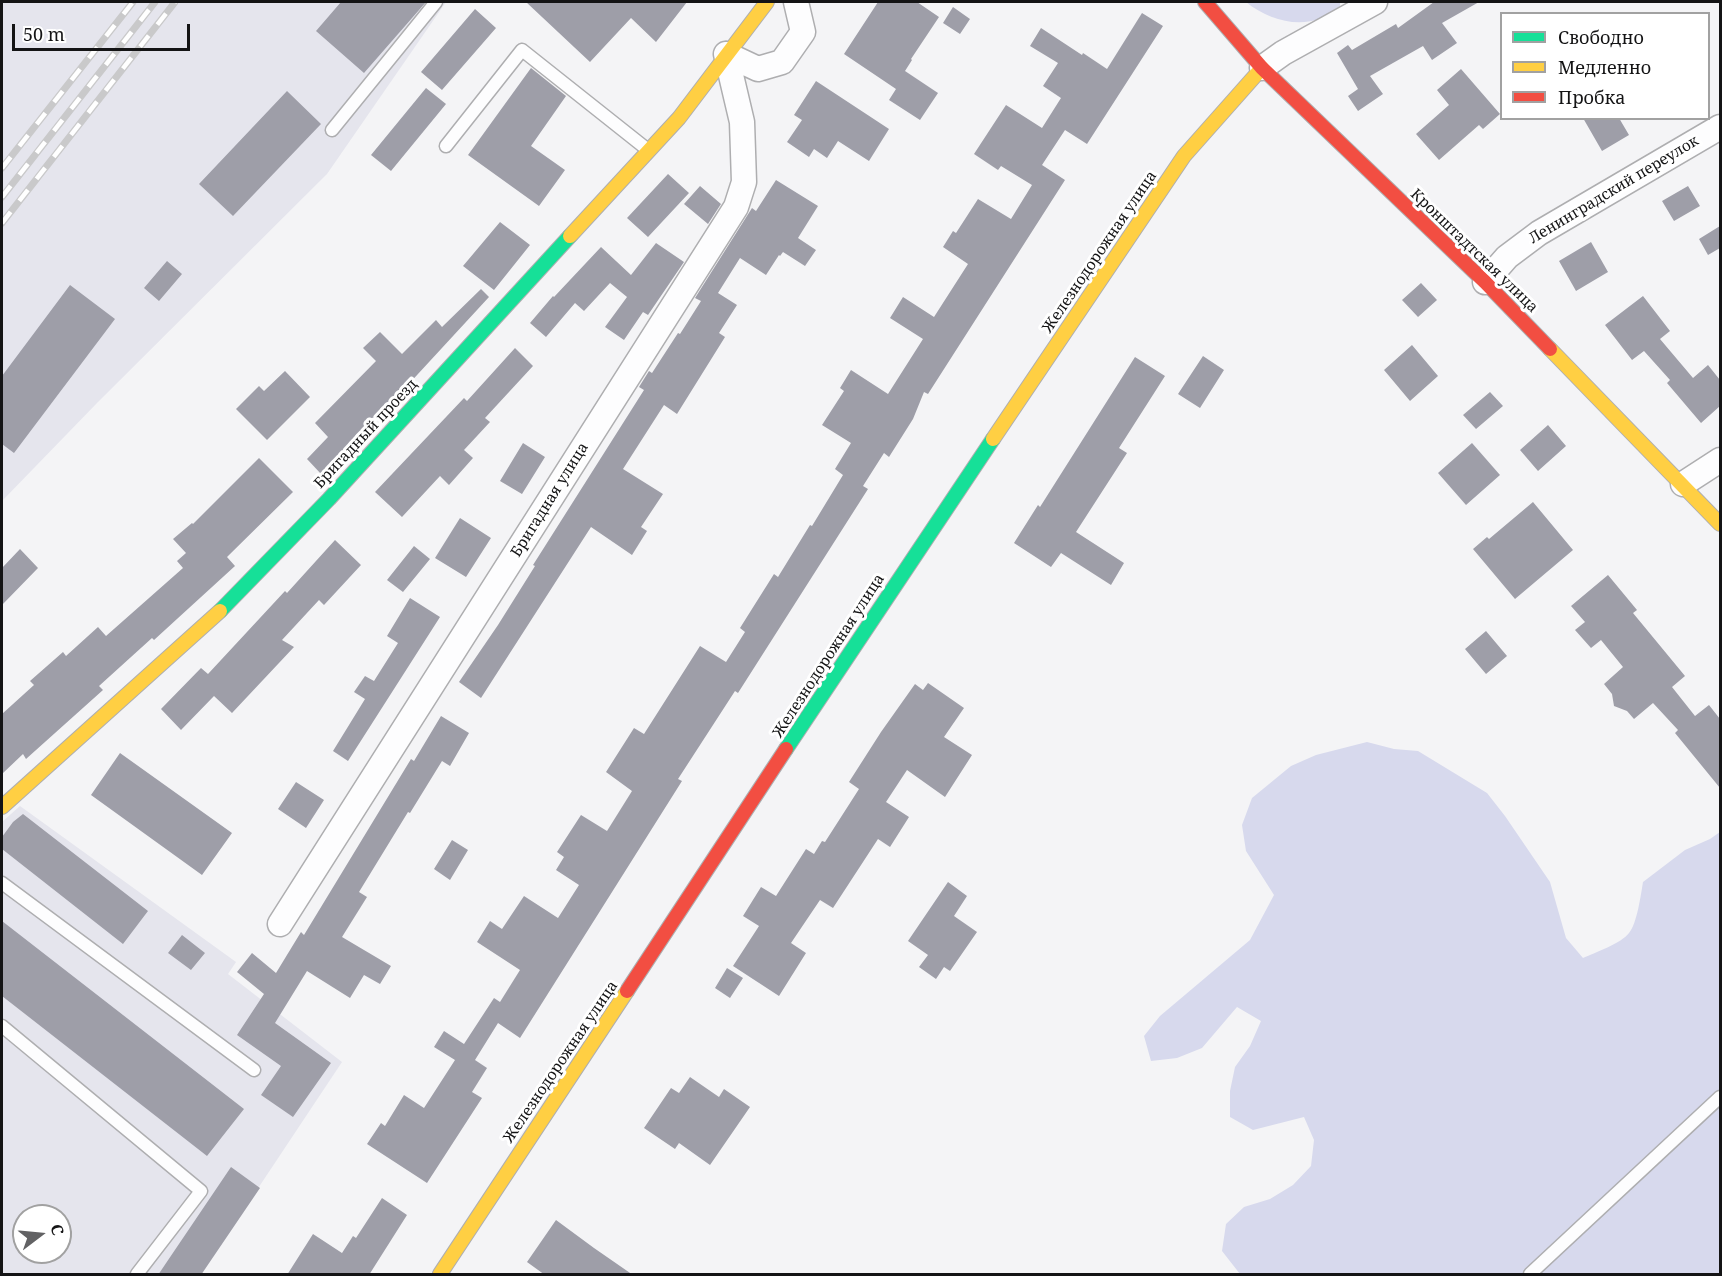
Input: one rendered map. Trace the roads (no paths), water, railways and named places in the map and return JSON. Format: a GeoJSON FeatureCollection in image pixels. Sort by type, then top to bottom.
{"type":"FeatureCollection","features":[{"type":"Feature","properties":{"kind":"street"},"geometry":{"type":"LineString","coordinates":[[767,2],[726,54],[758,69],[782,62],[803,32],[796,2]]}},
{"type":"Feature","properties":{"kind":"street","name":"Кронштадтская улица"},"geometry":{"type":"LineString","coordinates":[[1205,2],[1211,6],[1262,68],[1485,282],[1720,524]]}},
{"type":"Feature","properties":{"kind":"street"},"geometry":{"type":"LineString","coordinates":[[1262,68],[1283,53],[1375,2]]}},
{"type":"Feature","properties":{"kind":"street","name":"Бригадный проезд"},"geometry":{"type":"LineString","coordinates":[[2,807],[215,616],[329,499],[679,118],[726,54]]}},
{"type":"Feature","properties":{"kind":"street","name":"Бригадная улица"},"geometry":{"type":"LineString","coordinates":[[280,924],[736,207],[744,182],[742,122],[726,54]]}},
{"type":"Feature","properties":{"kind":"street","name":"Железнодорожная улица"},"geometry":{"type":"LineString","coordinates":[[440,1275],[953,497],[1184,156],[1262,68]]}},
{"type":"Feature","properties":{"kind":"street","name":"Ленинградский переулок"},"geometry":{"type":"LineString","coordinates":[[1485,282],[1507,257],[1539,233],[1720,127]]}},
{"type":"Feature","properties":{"kind":"street"},"geometry":{"type":"LineString","coordinates":[[1683,484],[1720,460]]}},
{"type":"Feature","properties":{"kind":"lane"},"geometry":{"type":"LineString","coordinates":[[332,130],[436,2]]}},
{"type":"Feature","properties":{"kind":"lane"},"geometry":{"type":"LineString","coordinates":[[446,146],[522,50],[649,150]]}},
{"type":"Feature","properties":{"kind":"lane"},"geometry":{"type":"LineString","coordinates":[[2,883],[254,1070]]}},
{"type":"Feature","properties":{"kind":"lane"},"geometry":{"type":"LineString","coordinates":[[2,1026],[201,1191],[137,1275]]}},
{"type":"Feature","properties":{"kind":"lane"},"geometry":{"type":"LineString","coordinates":[[1530,1275],[1720,1097]]}},
{"type":"Feature","properties":{"kind":"railway"},"geometry":{"type":"LineString","coordinates":[[2,168],[133,2]]}},
{"type":"Feature","properties":{"kind":"railway"},"geometry":{"type":"LineString","coordinates":[[2,197],[155,2]]}},
{"type":"Feature","properties":{"kind":"railway"},"geometry":{"type":"LineString","coordinates":[[2,223],[175,2]]}}]}
